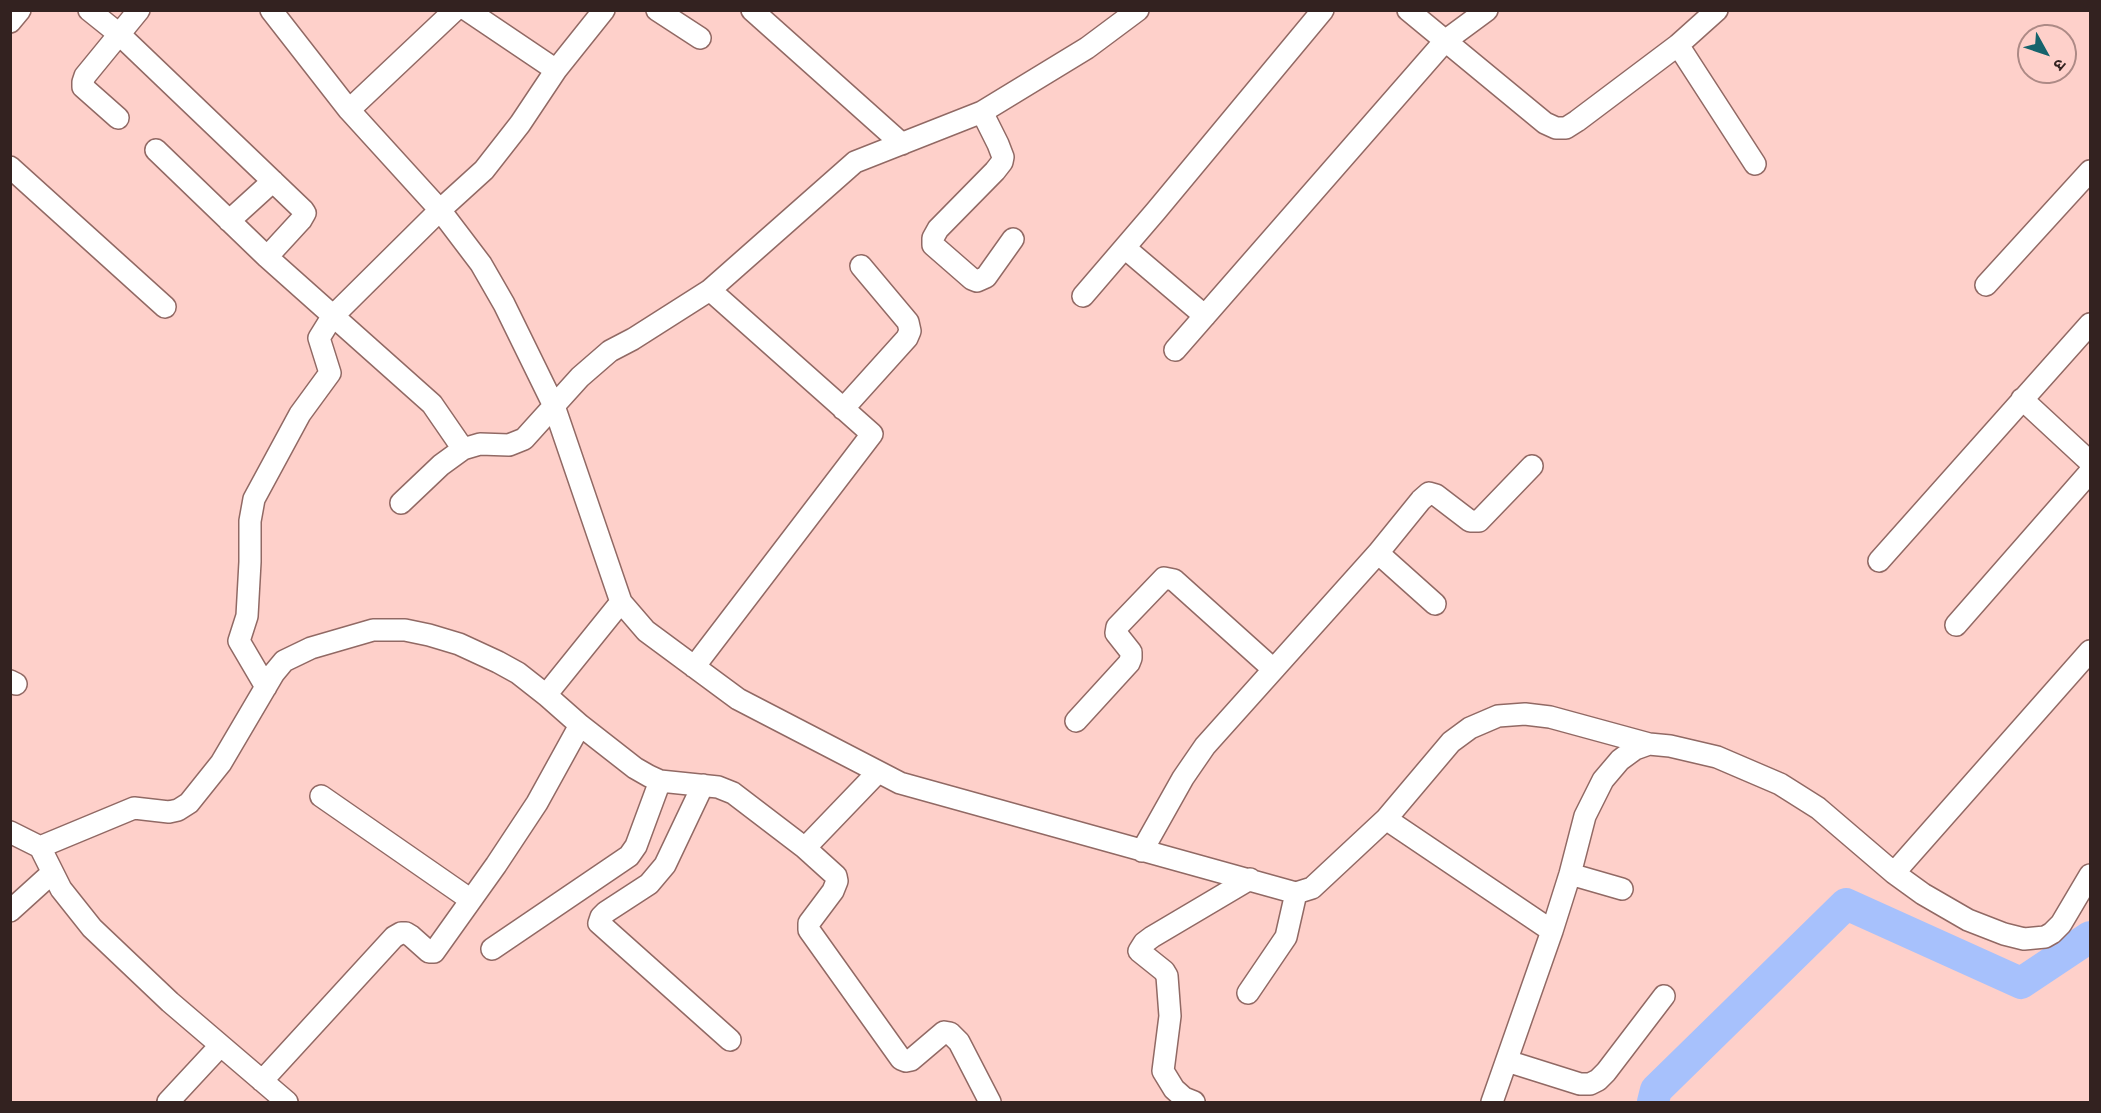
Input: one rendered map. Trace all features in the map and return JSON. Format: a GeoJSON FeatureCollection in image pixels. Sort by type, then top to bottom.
{"type":"FeatureCollection","features":[{"type":"Feature","properties":{"kind":"street"},"geometry":{"type":"LineString","coordinates":[[10,22],[20,10]]}},
{"type":"Feature","properties":{"kind":"street"},"geometry":{"type":"LineString","coordinates":[[88,10],[119,34],[304,213],[301,220],[267,257]]}},
{"type":"Feature","properties":{"kind":"street"},"geometry":{"type":"LineString","coordinates":[[118,118],[83,87],[83,82],[85,76],[139,10]]}},
{"type":"Feature","properties":{"kind":"street"},"geometry":{"type":"LineString","coordinates":[[271,10],[349,110],[440,210],[481,264],[504,304],[554,406],[621,602],[646,631],[738,699],[900,783],[1296,893],[1312,888],[1386,819],[1451,742],[1470,728],[1498,716],[1525,714],[1550,717],[1649,744],[1670,746],[1717,757],[1780,784],[1818,808],[1894,873],[1923,894],[1968,920],[2004,934],[2024,939],[2045,937],[2052,933],[2061,924],[2091,875]]}},
{"type":"Feature","properties":{"kind":"street"},"geometry":{"type":"LineString","coordinates":[[349,110],[455,10]]}},
{"type":"Feature","properties":{"kind":"street"},"geometry":{"type":"LineString","coordinates":[[467,10],[556,70]]}},
{"type":"Feature","properties":{"kind":"street"},"geometry":{"type":"LineString","coordinates":[[266,687],[239,641],[247,616],[250,521],[254,499],[269,470],[300,414],[330,373],[319,338],[332,317],[440,210],[464,190],[504,147],[556,70],[604,10]]}},
{"type":"Feature","properties":{"kind":"street"},"geometry":{"type":"LineString","coordinates":[[657,10],[700,38]]}},
{"type":"Feature","properties":{"kind":"street"},"geometry":{"type":"LineString","coordinates":[[752,10],[902,144]]}},
{"type":"Feature","properties":{"kind":"street"},"geometry":{"type":"LineString","coordinates":[[1083,296],[1323,10]]}},
{"type":"Feature","properties":{"kind":"street"},"geometry":{"type":"LineString","coordinates":[[1408,10],[1545,123],[1556,128],[1566,128],[1577,121],[1678,45],[1717,10]]}},
{"type":"Feature","properties":{"kind":"street"},"geometry":{"type":"LineString","coordinates":[[1175,350],[1445,41],[1487,10]]}},
{"type":"Feature","properties":{"kind":"street"},"geometry":{"type":"LineString","coordinates":[[401,503],[441,465],[463,450],[480,444],[518,443],[580,378],[610,351],[710,290],[855,162],[982,112],[1087,48],[1137,11]]}},
{"type":"Feature","properties":{"kind":"street"},"geometry":{"type":"LineString","coordinates":[[1678,45],[1755,164]]}},
{"type":"Feature","properties":{"kind":"street"},"geometry":{"type":"LineString","coordinates":[[982,112],[998,144],[1003,157],[1002,162],[938,229],[933,238],[933,245],[977,281],[986,277],[1014,239]]}},
{"type":"Feature","properties":{"kind":"street"},"geometry":{"type":"LineString","coordinates":[[156,150],[332,317],[432,404],[463,450]]}},
{"type":"Feature","properties":{"kind":"street"},"geometry":{"type":"LineString","coordinates":[[10,167],[165,307]]}},
{"type":"Feature","properties":{"kind":"street"},"geometry":{"type":"LineString","coordinates":[[1986,285],[2091,171]]}},
{"type":"Feature","properties":{"kind":"street"},"geometry":{"type":"LineString","coordinates":[[229,221],[273,181]]}},
{"type":"Feature","properties":{"kind":"street"},"geometry":{"type":"LineString","coordinates":[[1125,248],[1205,315]]}},
{"type":"Feature","properties":{"kind":"street"},"geometry":{"type":"LineString","coordinates":[[843,409],[907,338],[910,331],[908,322],[861,266]]}},
{"type":"Feature","properties":{"kind":"street"},"geometry":{"type":"LineString","coordinates":[[694,668],[872,434],[710,290]]}},
{"type":"Feature","properties":{"kind":"street"},"geometry":{"type":"LineString","coordinates":[[1879,561],[2091,324]]}},
{"type":"Feature","properties":{"kind":"street"},"geometry":{"type":"LineString","coordinates":[[2022,399],[2091,462]]}},
{"type":"Feature","properties":{"kind":"street"},"geometry":{"type":"LineString","coordinates":[[1142,851],[1194,761],[1378,553],[1421,500],[1430,493],[1436,495],[1470,521],[1479,521],[1532,465]]}},
{"type":"Feature","properties":{"kind":"street"},"geometry":{"type":"LineString","coordinates":[[1956,625],[2091,472]]}},
{"type":"Feature","properties":{"kind":"street"},"geometry":{"type":"LineString","coordinates":[[1378,553],[1435,604]]}},
{"type":"Feature","properties":{"kind":"street"},"geometry":{"type":"LineString","coordinates":[[1076,721],[1131,658],[1131,652],[1116,633],[1117,627],[1164,578],[1174,580],[1273,669]]}},
{"type":"Feature","properties":{"kind":"street"},"geometry":{"type":"LineString","coordinates":[[546,695],[621,602]]}},
{"type":"Feature","properties":{"kind":"street"},"geometry":{"type":"LineString","coordinates":[[40,847],[134,808],[169,812],[178,810],[189,803],[221,763],[284,661],[304,651],[373,630],[405,630],[459,645],[498,662],[546,695],[635,768],[660,781],[718,787],[733,793],[805,848],[836,876],[837,881],[833,891],[809,923],[809,930],[899,1057],[906,1061],[910,1060],[944,1032],[950,1033],[959,1042],[990,1102]]}},
{"type":"Feature","properties":{"kind":"street"},"geometry":{"type":"LineString","coordinates":[[1894,873],[2091,651]]}},
{"type":"Feature","properties":{"kind":"street"},"geometry":{"type":"LineString","coordinates":[[262,1082],[394,937],[401,933],[411,936],[425,950],[432,953],[537,803],[580,725]]}},
{"type":"Feature","properties":{"kind":"street"},"geometry":{"type":"LineString","coordinates":[[1492,1102],[1552,931],[1585,816],[1603,780],[1620,760],[1635,749],[1649,744]]}},
{"type":"Feature","properties":{"kind":"street"},"geometry":{"type":"LineString","coordinates":[[805,848],[878,772]]}},
{"type":"Feature","properties":{"kind":"street"},"geometry":{"type":"LineString","coordinates":[[492,949],[628,856],[636,846],[660,781]]}},
{"type":"Feature","properties":{"kind":"street"},"geometry":{"type":"LineString","coordinates":[[703,785],[665,865],[649,885],[606,912],[599,923],[730,1040]]}},
{"type":"Feature","properties":{"kind":"street"},"geometry":{"type":"LineString","coordinates":[[321,796],[471,900]]}},
{"type":"Feature","properties":{"kind":"street"},"geometry":{"type":"LineString","coordinates":[[1386,819],[1552,931]]}},
{"type":"Feature","properties":{"kind":"street"},"geometry":{"type":"LineString","coordinates":[[10,832],[40,847],[61,889],[92,928],[170,1002],[287,1102]]}},
{"type":"Feature","properties":{"kind":"street"},"geometry":{"type":"LineString","coordinates":[[10,911],[52,873]]}},
{"type":"Feature","properties":{"kind":"street"},"geometry":{"type":"LineString","coordinates":[[1570,874],[1622,889]]}},
{"type":"Feature","properties":{"kind":"street"},"geometry":{"type":"LineString","coordinates":[[1194,1102],[1184,1098],[1174,1089],[1163,1071],[1170,1016],[1167,976],[1139,951],[1152,937],[1250,879]]}},
{"type":"Feature","properties":{"kind":"street"},"geometry":{"type":"LineString","coordinates":[[1248,993],[1286,938],[1296,893]]}},
{"type":"Feature","properties":{"kind":"street"},"geometry":{"type":"LineString","coordinates":[[1508,1061],[1580,1084],[1590,1084],[1606,1072],[1664,996]]}},
{"type":"Feature","properties":{"kind":"street"},"geometry":{"type":"LineString","coordinates":[[168,1102],[220,1046]]}},
{"type":"Feature","properties":{"kind":"waterway"},"geometry":{"type":"LineString","coordinates":[[1653,1102],[1656,1090],[1846,904],[2021,983],[2090,937]]}}]}
